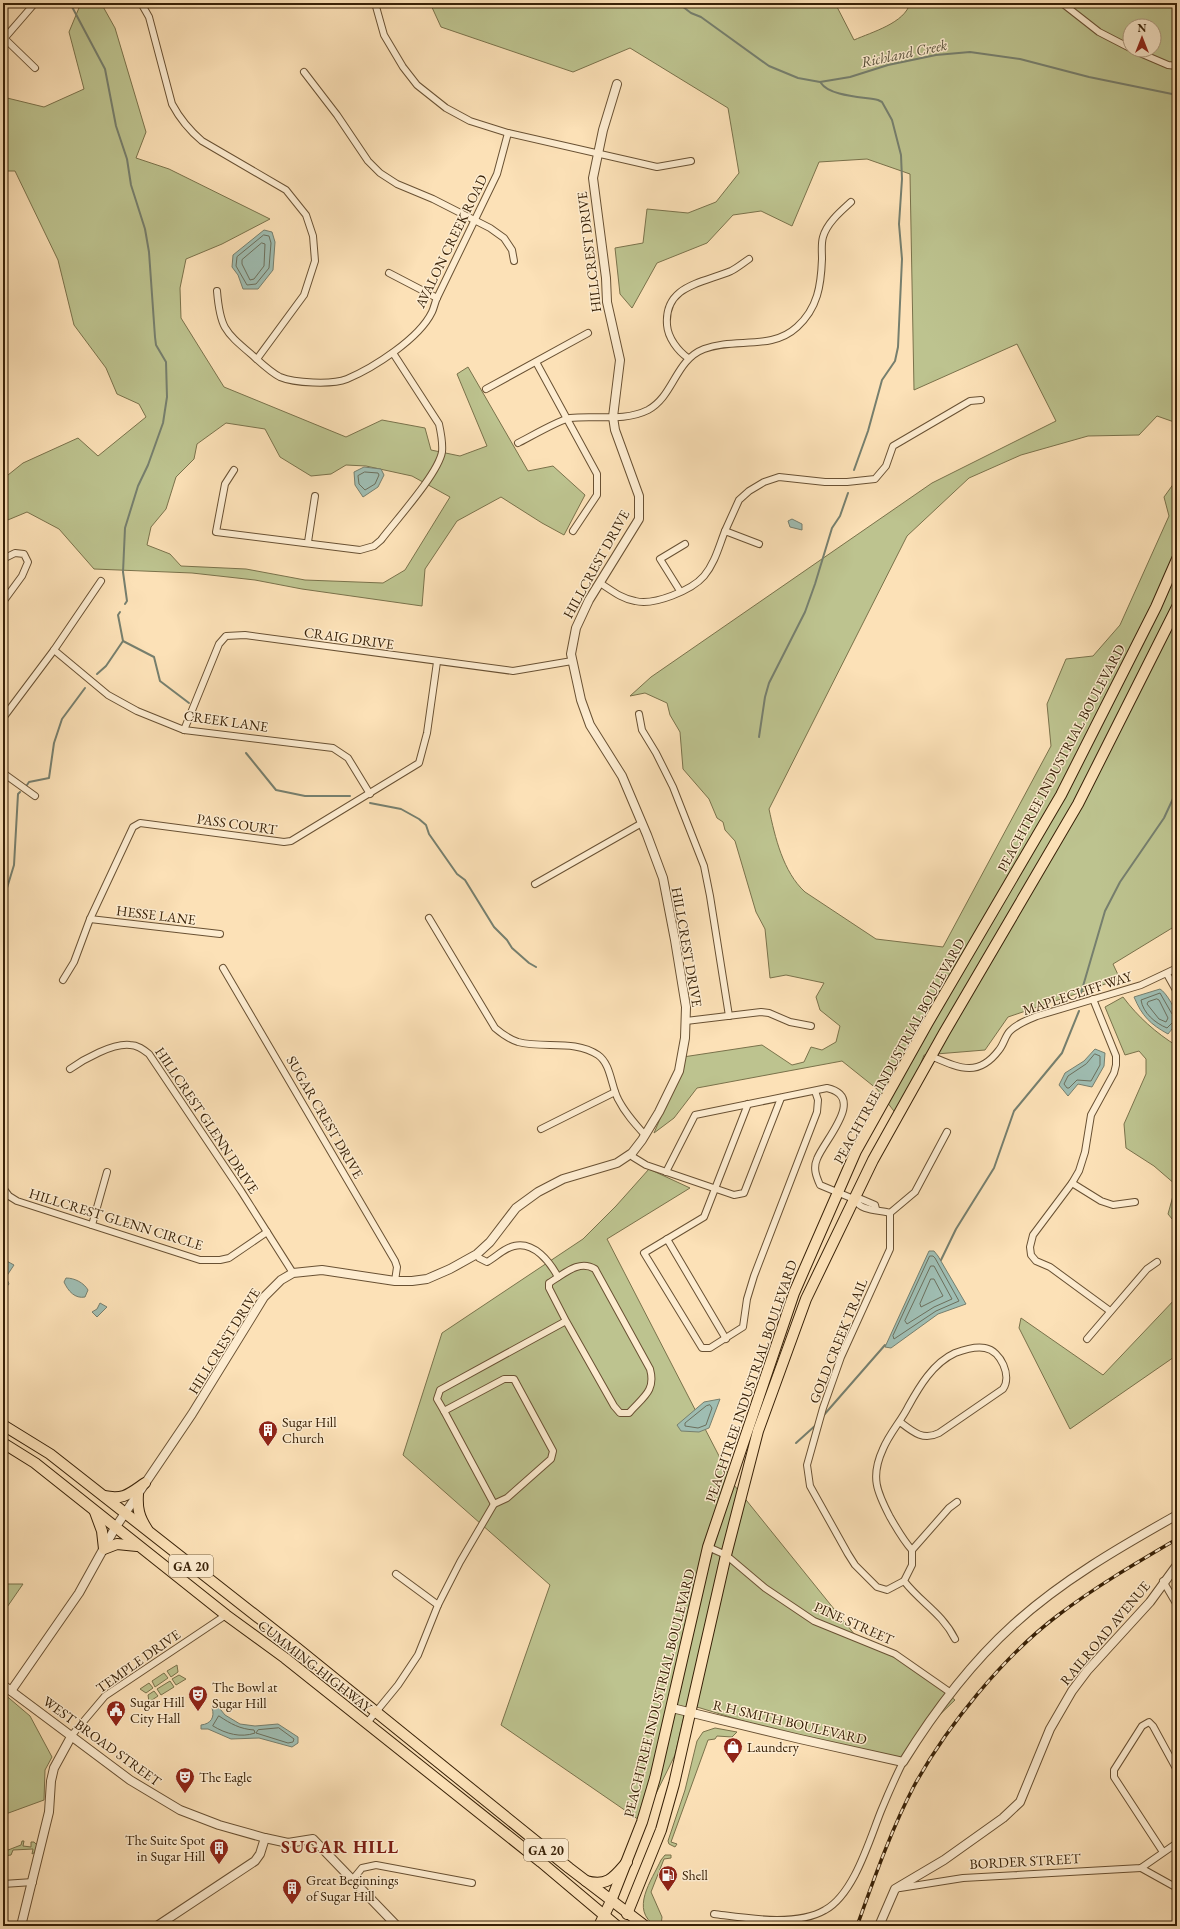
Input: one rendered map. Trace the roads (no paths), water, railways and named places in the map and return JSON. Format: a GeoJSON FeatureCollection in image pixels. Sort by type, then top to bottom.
{"type":"FeatureCollection","features":[{"type":"Feature","properties":{"kind":"main road","name":"PEACHTREE INDUSTRIAL BOULEVARD"},"geometry":{"type":"LineString","coordinates":[[599,1926],[605,1916],[642,1822],[655,1778],[672,1708],[708,1547],[794,1292],[856,1151],[924,1030],[1061,795],[1156,607],[1177,559]]}},
{"type":"Feature","properties":{"kind":"main road","name":"PEACHTREE INDUSTRIAL BOULEVARD"},"geometry":{"type":"LineString","coordinates":[[620,1926],[627,1914],[661,1830],[674,1784],[726,1555],[760,1425],[806,1299],[873,1160],[1078,804],[1177,607]]}},
{"type":"Feature","properties":{"kind":"main road","name":"CUMMING HIGHWAY"},"geometry":{"type":"LineString","coordinates":[[3,1425],[50,1454],[297,1648],[584,1881]]}},
{"type":"Feature","properties":{"kind":"main road","name":"CUMMING HIGHWAY"},"geometry":{"type":"LineString","coordinates":[[3,1443],[35,1464],[138,1546],[285,1658],[536,1858],[605,1916]]}},
{"type":"Feature","properties":{"kind":"main road"},"geometry":{"type":"LineString","coordinates":[[102,1495],[119,1498],[124,1497],[145,1483]]}},
{"type":"Feature","properties":{"kind":"main road"},"geometry":{"type":"LineString","coordinates":[[138,1494],[138,1509],[141,1520],[149,1533]]}},
{"type":"Feature","properties":{"kind":"main road"},"geometry":{"type":"LineString","coordinates":[[95,1512],[102,1531],[104,1549],[117,1544],[138,1546]]}},
{"type":"Feature","properties":{"kind":"main road"},"geometry":{"type":"LineString","coordinates":[[584,1881],[596,1884],[612,1879],[627,1862]]}},
{"type":"Feature","properties":{"kind":"main road","name":"GA 20"},"geometry":{"type":"LineString","coordinates":[[584,1881],[645,1926]]}},
{"type":"Feature","properties":{"kind":"main road","name":"GA 20"},"geometry":{"type":"LineString","coordinates":[[605,1916],[617,1926]]}},
{"type":"Feature","properties":{"kind":"street"},"geometry":{"type":"LineString","coordinates":[[35,3],[4,39],[35,68]]}},
{"type":"Feature","properties":{"kind":"street"},"geometry":{"type":"LineString","coordinates":[[141,3],[148,17],[172,104],[179,118],[192,133],[202,141],[286,190],[306,215],[311,229],[315,261],[304,295],[257,359]]}},
{"type":"Feature","properties":{"kind":"street"},"geometry":{"type":"LineString","coordinates":[[375,3],[384,35],[403,67],[417,85],[446,108],[470,121],[508,133],[598,152],[657,167],[691,162]]}},
{"type":"Feature","properties":{"kind":"street"},"geometry":{"type":"LineString","coordinates":[[1062,3],[1100,32],[1122,44]]}},
{"type":"Feature","properties":{"kind":"street"},"geometry":{"type":"LineString","coordinates":[[1152,58],[1168,65],[1177,66]]}},
{"type":"Feature","properties":{"kind":"street"},"geometry":{"type":"LineString","coordinates":[[304,72],[337,115],[368,161],[380,173],[397,184],[433,199],[490,228],[504,238],[512,250],[514,261]]}},
{"type":"Feature","properties":{"kind":"street","name":"HILLCREST DRIVE"},"geometry":{"type":"LineString","coordinates":[[11,1690],[79,1593],[115,1528],[126,1514],[145,1483],[192,1414],[264,1297],[281,1280],[293,1273],[322,1270],[395,1281],[412,1282],[427,1279],[450,1269],[477,1254],[490,1242],[516,1208],[538,1192],[563,1179],[617,1162],[632,1153],[659,1112],[679,1071],[685,1038],[686,1021],[683,986],[662,878],[642,823],[622,776],[590,725],[581,700],[572,661],[572,641],[576,628],[589,600],[639,519],[640,513],[639,496],[615,430],[613,417],[620,360],[607,302],[606,278],[593,178],[603,130],[617,84]]}},
{"type":"Feature","properties":{"kind":"street","name":"AVALON CREEK ROAD"},"geometry":{"type":"LineString","coordinates":[[217,291],[219,316],[226,330],[257,359],[280,377],[297,381],[324,383],[345,380],[393,353],[412,336],[431,313],[497,174],[508,133]]}},
{"type":"Feature","properties":{"kind":"street"},"geometry":{"type":"LineString","coordinates":[[518,443],[568,418],[613,417],[632,415],[648,410],[661,400],[688,358],[705,349],[734,344],[777,340],[797,328],[816,304],[821,285],[823,238],[831,220],[851,202]]}},
{"type":"Feature","properties":{"kind":"street"},"geometry":{"type":"LineString","coordinates":[[688,358],[675,346],[668,330],[666,316],[674,298],[687,286],[733,270],[749,259]]}},
{"type":"Feature","properties":{"kind":"street"},"geometry":{"type":"LineString","coordinates":[[389,273],[437,298]]}},
{"type":"Feature","properties":{"kind":"street"},"geometry":{"type":"LineString","coordinates":[[486,389],[588,333]]}},
{"type":"Feature","properties":{"kind":"street"},"geometry":{"type":"LineString","coordinates":[[234,470],[225,484],[216,532],[308,542],[360,550],[374,546],[381,540],[430,476],[440,459],[442,441],[439,424],[393,353]]}},
{"type":"Feature","properties":{"kind":"street"},"geometry":{"type":"LineString","coordinates":[[536,362],[568,418],[597,474],[596,494],[573,531]]}},
{"type":"Feature","properties":{"kind":"street"},"geometry":{"type":"LineString","coordinates":[[600,583],[616,593],[635,601],[653,602],[671,596],[704,577],[713,564],[725,531],[739,500],[749,491],[764,482],[779,477],[824,482],[854,482],[875,479],[886,466],[893,446],[970,401],[981,400]]}},
{"type":"Feature","properties":{"kind":"street"},"geometry":{"type":"LineString","coordinates":[[308,542],[315,496]]}},
{"type":"Feature","properties":{"kind":"street"},"geometry":{"type":"LineString","coordinates":[[725,531],[759,544]]}},
{"type":"Feature","properties":{"kind":"street"},"geometry":{"type":"LineString","coordinates":[[680,591],[660,558],[685,544]]}},
{"type":"Feature","properties":{"kind":"street"},"geometry":{"type":"LineString","coordinates":[[3,559],[15,553],[24,554],[28,562],[22,576],[3,602]]}},
{"type":"Feature","properties":{"kind":"street"},"geometry":{"type":"LineString","coordinates":[[3,718],[54,650],[101,581]]}},
{"type":"Feature","properties":{"kind":"street","name":"CRAIG DRIVE"},"geometry":{"type":"LineString","coordinates":[[184,730],[219,644],[226,636],[245,635],[513,671],[572,661]]}},
{"type":"Feature","properties":{"kind":"street","name":"CREEK LANE"},"geometry":{"type":"LineString","coordinates":[[54,650],[108,695],[138,711],[184,730],[333,748],[348,758],[370,794]]}},
{"type":"Feature","properties":{"kind":"street","name":"PASS COURT"},"geometry":{"type":"LineString","coordinates":[[63,980],[74,962],[90,919],[126,838],[133,827],[140,823],[284,842],[291,841],[419,763],[427,733],[437,662]]}},
{"type":"Feature","properties":{"kind":"street"},"geometry":{"type":"LineString","coordinates":[[640,714],[642,730],[656,753],[673,787],[704,866],[729,1016]]}},
{"type":"Feature","properties":{"kind":"street"},"geometry":{"type":"LineString","coordinates":[[3,773],[35,796]]}},
{"type":"Feature","properties":{"kind":"street"},"geometry":{"type":"LineString","coordinates":[[535,884],[642,823]]}},
{"type":"Feature","properties":{"kind":"street"},"geometry":{"type":"LineString","coordinates":[[429,918],[495,1028],[506,1036],[519,1042],[583,1048],[599,1056],[606,1064],[615,1092],[629,1118],[645,1135]]}},
{"type":"Feature","properties":{"kind":"street","name":"HESSE LANE"},"geometry":{"type":"LineString","coordinates":[[90,919],[220,934]]}},
{"type":"Feature","properties":{"kind":"street","name":"SUGAR CREST DRIVE"},"geometry":{"type":"LineString","coordinates":[[223,968],[395,1261],[397,1268],[395,1281]]}},
{"type":"Feature","properties":{"kind":"street","name":"MAPLECLIFF WAY"},"geometry":{"type":"LineString","coordinates":[[932,1056],[959,1068],[977,1068],[990,1060],[1001,1048],[1009,1032],[1023,1022],[1141,985],[1177,968]]}},
{"type":"Feature","properties":{"kind":"street"},"geometry":{"type":"LineString","coordinates":[[1167,974],[1177,992]]}},
{"type":"Feature","properties":{"kind":"street"},"geometry":{"type":"LineString","coordinates":[[1093,999],[1116,1056],[1114,1073],[1092,1115],[1086,1152],[1072,1183],[1033,1235],[1030,1247],[1031,1255],[1036,1261],[1050,1267],[1110,1311]]}},
{"type":"Feature","properties":{"kind":"street"},"geometry":{"type":"LineString","coordinates":[[686,1021],[761,1012],[769,1013],[790,1022],[811,1026]]}},
{"type":"Feature","properties":{"kind":"street","name":"HILLCREST GLENN DRIVE"},"geometry":{"type":"LineString","coordinates":[[70,1069],[116,1046],[130,1044],[142,1048],[149,1054],[293,1273]]}},
{"type":"Feature","properties":{"kind":"street"},"geometry":{"type":"LineString","coordinates":[[666,1172],[695,1115],[827,1088],[836,1090],[842,1096],[843,1106],[841,1119],[817,1159],[815,1173],[820,1185],[855,1200],[858,1204],[872,1210],[876,1209],[890,1213],[915,1192],[947,1132]]}},
{"type":"Feature","properties":{"kind":"street"},"geometry":{"type":"LineString","coordinates":[[748,1104],[704,1217],[644,1253],[702,1348],[710,1348],[743,1327],[747,1299],[754,1276],[817,1112],[818,1100],[815,1091]]}},
{"type":"Feature","properties":{"kind":"street"},"geometry":{"type":"LineString","coordinates":[[541,1129],[615,1092]]}},
{"type":"Feature","properties":{"kind":"street"},"geometry":{"type":"LineString","coordinates":[[632,1153],[633,1157],[646,1165],[734,1195],[744,1193],[781,1098]]}},
{"type":"Feature","properties":{"kind":"street"},"geometry":{"type":"LineString","coordinates":[[92,1225],[107,1172]]}},
{"type":"Feature","properties":{"kind":"street"},"geometry":{"type":"LineString","coordinates":[[1072,1183],[1101,1201],[1113,1205],[1135,1202]]}},
{"type":"Feature","properties":{"kind":"street","name":"HILLCREST GLENN CIRCLE"},"geometry":{"type":"LineString","coordinates":[[3,1188],[9,1196],[17,1201],[200,1260],[220,1260],[229,1258],[267,1232]]}},
{"type":"Feature","properties":{"kind":"street","name":"GOLD CREEK TRAIL"},"geometry":{"type":"LineString","coordinates":[[890,1213],[890,1249],[841,1357],[823,1408],[808,1465],[810,1486],[834,1532],[854,1564],[877,1587],[887,1590],[904,1581]]}},
{"type":"Feature","properties":{"kind":"street"},"geometry":{"type":"LineString","coordinates":[[667,1240],[726,1339]]}},
{"type":"Feature","properties":{"kind":"street"},"geometry":{"type":"LineString","coordinates":[[477,1254],[479,1258],[487,1262],[513,1246],[523,1245],[534,1249],[552,1267],[558,1277]]}},
{"type":"Feature","properties":{"kind":"street"},"geometry":{"type":"LineString","coordinates":[[1087,1339],[1147,1269],[1156,1262]]}},
{"type":"Feature","properties":{"kind":"street"},"geometry":{"type":"LineString","coordinates":[[588,1264],[595,1269],[650,1369],[653,1380],[650,1389],[629,1413],[620,1413],[614,1406],[566,1321],[549,1288],[549,1283],[579,1265],[588,1264]]}},
{"type":"Feature","properties":{"kind":"street"},"geometry":{"type":"LineString","coordinates":[[494,1504],[437,1399],[440,1390],[566,1321]]}},
{"type":"Feature","properties":{"kind":"street"},"geometry":{"type":"LineString","coordinates":[[900,1422],[921,1436],[933,1436],[1003,1389],[1007,1381],[1006,1370],[993,1352],[983,1347],[950,1355],[942,1360],[926,1378],[900,1422],[883,1447],[877,1462],[876,1480],[878,1494],[903,1541],[912,1550]]}},
{"type":"Feature","properties":{"kind":"street"},"geometry":{"type":"LineString","coordinates":[[366,1724],[398,1685],[418,1655],[438,1605],[460,1562],[494,1504],[507,1498],[551,1459],[553,1451],[514,1380],[504,1379],[444,1411]]}},
{"type":"Feature","properties":{"kind":"street"},"geometry":{"type":"LineString","coordinates":[[955,1639],[941,1617],[916,1595],[904,1581],[912,1565],[912,1550],[949,1508],[957,1502]]}},
{"type":"Feature","properties":{"kind":"street"},"geometry":{"type":"LineString","coordinates":[[714,1914],[768,1921],[804,1917],[825,1910],[841,1896],[857,1873],[890,1790],[904,1762],[927,1724],[977,1663],[1013,1625],[1035,1606],[1084,1570],[1177,1515]]}},
{"type":"Feature","properties":{"kind":"street","name":"PINE STREET"},"geometry":{"type":"LineString","coordinates":[[708,1547],[726,1555],[765,1588],[814,1620],[895,1654],[951,1693]]}},
{"type":"Feature","properties":{"kind":"street","name":"RAILROAD AVENUE"},"geometry":{"type":"LineString","coordinates":[[894,1889],[944,1860],[1003,1818],[1020,1802],[1050,1729],[1072,1691],[1096,1661],[1150,1602],[1163,1581],[1177,1565]]}},
{"type":"Feature","properties":{"kind":"street"},"geometry":{"type":"LineString","coordinates":[[396,1574],[438,1605]]}},
{"type":"Feature","properties":{"kind":"street"},"geometry":{"type":"LineString","coordinates":[[1163,1581],[1177,1605]]}},
{"type":"Feature","properties":{"kind":"street","name":"TEMPLE DRIVE"},"geometry":{"type":"LineString","coordinates":[[72,1735],[105,1696],[226,1614]]}},
{"type":"Feature","properties":{"kind":"street","name":"WEST BROAD STREET"},"geometry":{"type":"LineString","coordinates":[[3,1685],[72,1735],[130,1780],[180,1810],[219,1825],[265,1838],[288,1843],[313,1839],[352,1879]]}},
{"type":"Feature","properties":{"kind":"street","name":"R H SMITH BOULEVARD"},"geometry":{"type":"LineString","coordinates":[[672,1708],[904,1762]]}},
{"type":"Feature","properties":{"kind":"street"},"geometry":{"type":"LineString","coordinates":[[1163,1852],[1114,1777],[1114,1770],[1142,1726],[1149,1722],[1153,1726],[1177,1770]]}},
{"type":"Feature","properties":{"kind":"street"},"geometry":{"type":"LineString","coordinates":[[21,1926],[49,1812],[51,1781],[54,1768],[72,1735]]}},
{"type":"Feature","properties":{"kind":"street"},"geometry":{"type":"LineString","coordinates":[[163,1925],[255,1861],[260,1854],[265,1838]]}},
{"type":"Feature","properties":{"kind":"street"},"geometry":{"type":"LineString","coordinates":[[1177,1843],[1141,1868],[1177,1888]]}},
{"type":"Feature","properties":{"kind":"street"},"geometry":{"type":"LineString","coordinates":[[393,1925],[352,1879],[362,1868],[376,1865],[472,1883]]}},
{"type":"Feature","properties":{"kind":"street","name":"BORDER STREET"},"geometry":{"type":"LineString","coordinates":[[894,1889],[963,1878],[1141,1868]]}},
{"type":"Feature","properties":{"kind":"street"},"geometry":{"type":"LineString","coordinates":[[3,1884],[33,1882]]}},
{"type":"Feature","properties":{"kind":"street"},"geometry":{"type":"LineString","coordinates":[[879,1926],[894,1889]]}},
{"type":"Feature","properties":{"kind":"water"},"geometry":{"type":"Polygon","coordinates":[[[264,230],[272,232],[275,242],[273,270],[258,289],[243,289],[238,275],[232,267],[233,255],[264,230]]]}},
{"type":"Feature","properties":{"kind":"water"},"geometry":{"type":"Polygon","coordinates":[[[364,467],[381,469],[384,475],[378,487],[363,497],[355,485],[354,472],[364,467]]]}},
{"type":"Feature","properties":{"kind":"water"},"geometry":{"type":"Polygon","coordinates":[[[792,519],[802,524],[802,530],[790,527],[788,521],[792,519]]]}},
{"type":"Feature","properties":{"kind":"water"},"geometry":{"type":"Polygon","coordinates":[[[1160,989],[1171,1003],[1177,1016],[1176,1024],[1168,1034],[1156,1027],[1147,1019],[1134,997],[1160,989]]]}},
{"type":"Feature","properties":{"kind":"water"},"geometry":{"type":"Polygon","coordinates":[[[1095,1049],[1105,1053],[1104,1066],[1092,1087],[1078,1084],[1068,1096],[1059,1085],[1065,1073],[1084,1061],[1095,1049]]]}},
{"type":"Feature","properties":{"kind":"water"},"geometry":{"type":"Polygon","coordinates":[[[929,1251],[934,1251],[938,1256],[966,1304],[938,1314],[891,1348],[885,1347],[929,1251]]]}},
{"type":"Feature","properties":{"kind":"water"},"geometry":{"type":"Polygon","coordinates":[[[3,1259],[14,1265],[6,1277],[9,1284],[3,1291],[3,1259]]]}},
{"type":"Feature","properties":{"kind":"water"},"geometry":{"type":"Polygon","coordinates":[[[66,1278],[76,1280],[84,1285],[88,1290],[85,1297],[75,1296],[70,1291],[64,1282],[66,1278]]]}},
{"type":"Feature","properties":{"kind":"water"},"geometry":{"type":"Polygon","coordinates":[[[100,1303],[107,1307],[97,1317],[92,1312],[97,1309],[100,1303]]]}},
{"type":"Feature","properties":{"kind":"water"},"geometry":{"type":"Polygon","coordinates":[[[720,1399],[709,1428],[699,1432],[681,1431],[677,1425],[704,1402],[720,1399]]]}},
{"type":"Feature","properties":{"kind":"water"},"geometry":{"type":"Polygon","coordinates":[[[216,1704],[225,1715],[240,1724],[255,1726],[278,1724],[298,1737],[298,1743],[292,1747],[259,1738],[231,1739],[208,1729],[201,1729],[201,1725],[210,1722],[213,1714],[212,1708],[216,1704]]]}},
{"type":"Feature","properties":{"kind":"waterway"},"geometry":{"type":"LineString","coordinates":[[70,3],[105,69],[116,126],[127,159],[131,185],[145,229],[149,252],[156,345],[166,362],[167,397],[163,423],[148,465],[138,486],[125,528],[123,572],[127,601],[125,604]]}},
{"type":"Feature","properties":{"kind":"waterway","name":"Richland Creek"},"geometry":{"type":"LineString","coordinates":[[678,3],[691,13],[701,17],[769,66],[798,78],[820,82],[850,77],[888,65],[936,55],[970,52],[1020,59],[1089,77],[1177,95]]}},
{"type":"Feature","properties":{"kind":"waterway"},"geometry":{"type":"LineString","coordinates":[[821,83],[831,91],[882,102],[892,120],[901,155],[902,179],[899,224],[902,259],[898,347],[895,361],[882,380],[868,431],[854,470]]}},
{"type":"Feature","properties":{"kind":"waterway"},"geometry":{"type":"LineString","coordinates":[[759,737],[765,697],[769,683],[805,612],[832,528],[840,516],[848,493]]}},
{"type":"Feature","properties":{"kind":"waterway"},"geometry":{"type":"LineString","coordinates":[[97,674],[106,666],[123,641],[118,615],[120,612]]}},
{"type":"Feature","properties":{"kind":"waterway"},"geometry":{"type":"LineString","coordinates":[[123,641],[154,657],[160,681],[189,703]]}},
{"type":"Feature","properties":{"kind":"waterway"},"geometry":{"type":"LineString","coordinates":[[27,785],[29,782],[49,778],[54,743],[62,719],[85,688]]}},
{"type":"Feature","properties":{"kind":"waterway"},"geometry":{"type":"LineString","coordinates":[[246,753],[276,790],[305,796],[350,796]]}},
{"type":"Feature","properties":{"kind":"waterway"},"geometry":{"type":"LineString","coordinates":[[1081,993],[1105,911],[1120,882],[1164,818],[1177,790]]}},
{"type":"Feature","properties":{"kind":"waterway"},"geometry":{"type":"LineString","coordinates":[[3,901],[14,865],[18,794],[20,792]]}},
{"type":"Feature","properties":{"kind":"waterway"},"geometry":{"type":"LineString","coordinates":[[370,803],[401,809],[419,819],[426,825],[429,834],[457,874],[465,880],[494,927],[507,940],[512,948],[529,963],[536,967]]}},
{"type":"Feature","properties":{"kind":"waterway"},"geometry":{"type":"LineString","coordinates":[[941,1260],[956,1229],[994,1168],[1014,1111],[1062,1053],[1079,1011]]}},
{"type":"Feature","properties":{"kind":"waterway"},"geometry":{"type":"LineString","coordinates":[[823,1416],[885,1345]]}},
{"type":"Feature","properties":{"kind":"waterway"},"geometry":{"type":"LineString","coordinates":[[796,1443],[817,1424]]}},
{"type":"Feature","properties":{"kind":"railway"},"geometry":{"type":"LineString","coordinates":[[857,1926],[890,1837],[914,1786],[927,1763],[978,1694],[1017,1651],[1071,1605],[1131,1566],[1177,1539]]}},
{"type":"Feature","properties":{"kind":"place","name":"Sugar Hill Church"},"geometry":{"type":"Point","coordinates":[268,1447]}},
{"type":"Feature","properties":{"kind":"place","name":"The Bowl at Sugar Hill"},"geometry":{"type":"Point","coordinates":[198,1712]}},
{"type":"Feature","properties":{"kind":"place","name":"Sugar Hill City Hall"},"geometry":{"type":"Point","coordinates":[116,1727]}},
{"type":"Feature","properties":{"kind":"place","name":"Laundery"},"geometry":{"type":"Point","coordinates":[733,1764]}},
{"type":"Feature","properties":{"kind":"place","name":"The Eagle"},"geometry":{"type":"Point","coordinates":[185,1794]}},
{"type":"Feature","properties":{"kind":"place","name":"The Suite Spot in Sugar Hill"},"geometry":{"type":"Point","coordinates":[219,1865]}},
{"type":"Feature","properties":{"kind":"place","name":"Shell"},"geometry":{"type":"Point","coordinates":[668,1892]}},
{"type":"Feature","properties":{"kind":"place","name":"Great Beginnings of Sugar Hill"},"geometry":{"type":"Point","coordinates":[292,1905]}},
{"type":"Feature","properties":{"kind":"district","name":"SUGAR HILL"},"geometry":{"type":"Point","coordinates":[340,1846]}}]}
